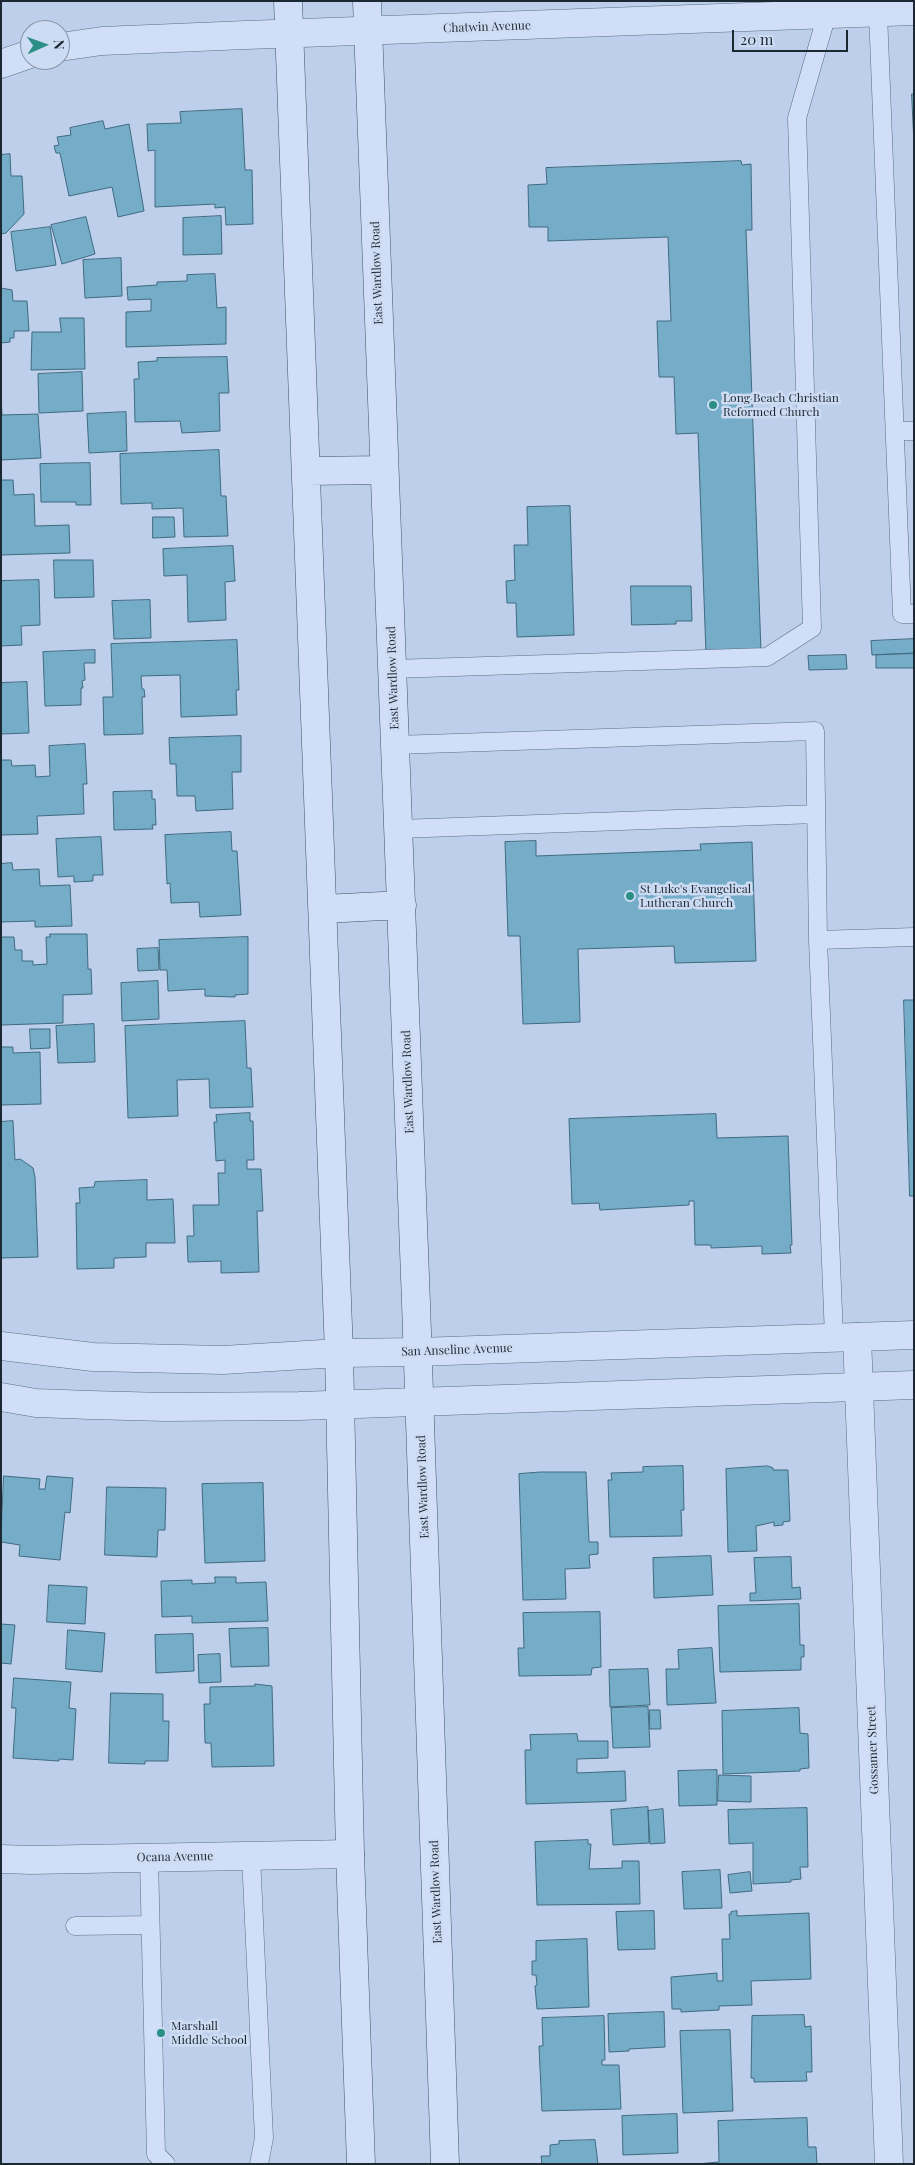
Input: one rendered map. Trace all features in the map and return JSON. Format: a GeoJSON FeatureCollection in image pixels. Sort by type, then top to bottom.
{"type":"FeatureCollection","features":[{"type":"Feature","properties":{"kind":"main road"},"geometry":{"type":"LineString","coordinates":[[288,1],[324,909],[339,1353],[350,1854],[361,2164]]}},
{"type":"Feature","properties":{"kind":"main road","name":"East Wardlow Road"},"geometry":{"type":"LineString","coordinates":[[367,1],[402,905],[446,2164]]}},
{"type":"Feature","properties":{"kind":"main road","name":"Chatwin Avenue"},"geometry":{"type":"LineString","coordinates":[[70,46],[102,41],[914,12]]}},
{"type":"Feature","properties":{"kind":"main road"},"geometry":{"type":"LineString","coordinates":[[1,64],[20,57]]}},
{"type":"Feature","properties":{"kind":"main road"},"geometry":{"type":"LineString","coordinates":[[306,471],[384,470]]}},
{"type":"Feature","properties":{"kind":"main road"},"geometry":{"type":"LineString","coordinates":[[324,909],[402,905]]}},
{"type":"Feature","properties":{"kind":"main road","name":"San Anseline Avenue"},"geometry":{"type":"LineString","coordinates":[[1,1346],[93,1357],[223,1360],[339,1353],[914,1335]]}},
{"type":"Feature","properties":{"kind":"main road","name":"Gossamer Street"},"geometry":{"type":"LineString","coordinates":[[846,1337],[860,1386],[889,2164]]}},
{"type":"Feature","properties":{"kind":"main road"},"geometry":{"type":"LineString","coordinates":[[1,1397],[36,1403],[165,1407],[340,1405],[914,1385]]}},
{"type":"Feature","properties":{"kind":"main road","name":"Ocana Avenue"},"geometry":{"type":"LineString","coordinates":[[1,1859],[350,1854]]}},
{"type":"Feature","properties":{"kind":"lane"},"geometry":{"type":"LineString","coordinates":[[878,12],[902,614],[914,614]]}},
{"type":"Feature","properties":{"kind":"lane"},"geometry":{"type":"LineString","coordinates":[[392,669],[766,657],[812,628],[797,118],[827,14]]}},
{"type":"Feature","properties":{"kind":"lane"},"geometry":{"type":"LineString","coordinates":[[896,431],[914,431]]}},
{"type":"Feature","properties":{"kind":"lane"},"geometry":{"type":"LineString","coordinates":[[395,745],[815,731],[818,940],[846,1337]]}},
{"type":"Feature","properties":{"kind":"lane"},"geometry":{"type":"LineString","coordinates":[[399,829],[816,814]]}},
{"type":"Feature","properties":{"kind":"lane"},"geometry":{"type":"LineString","coordinates":[[818,940],[914,937]]}},
{"type":"Feature","properties":{"kind":"lane"},"geometry":{"type":"LineString","coordinates":[[251,1856],[264,2138],[259,2164]]}},
{"type":"Feature","properties":{"kind":"lane"},"geometry":{"type":"LineString","coordinates":[[149,1858],[156,2154],[166,2164]]}},
{"type":"Feature","properties":{"kind":"lane"},"geometry":{"type":"LineString","coordinates":[[75,1926],[150,1925]]}},
{"type":"Feature","properties":{"kind":"building"},"geometry":{"type":"Polygon","coordinates":[[[912,94],[914,94],[914,143],[912,94]]]}},
{"type":"Feature","properties":{"kind":"building"},"geometry":{"type":"Polygon","coordinates":[[[242,109],[245,170],[252,170],[253,224],[226,225],[225,207],[215,208],[215,204],[155,207],[155,150],[148,151],[147,124],[181,123],[180,112],[242,109]]]}},
{"type":"Feature","properties":{"kind":"building"},"geometry":{"type":"Polygon","coordinates":[[[103,121],[105,129],[129,124],[144,211],[118,217],[112,187],[69,196],[60,153],[56,153],[54,146],[59,145],[57,137],[71,135],[70,128],[103,121]]]}},
{"type":"Feature","properties":{"kind":"building"},"geometry":{"type":"Polygon","coordinates":[[[10,154],[11,176],[22,176],[24,214],[6,233],[1,234],[1,155],[10,154]]]}},
{"type":"Feature","properties":{"kind":"building","name":"Long Beach Christian Reformed Church"},"geometry":{"type":"Polygon","coordinates":[[[741,161],[742,165],[751,164],[752,230],[746,230],[761,652],[706,654],[698,433],[676,434],[674,377],[659,377],[657,321],[671,321],[668,237],[548,241],[548,227],[529,227],[528,185],[547,184],[546,168],[741,161]]]}},
{"type":"Feature","properties":{"kind":"building"},"geometry":{"type":"Polygon","coordinates":[[[221,216],[222,254],[183,255],[183,218],[221,216]]]}},
{"type":"Feature","properties":{"kind":"building"},"geometry":{"type":"Polygon","coordinates":[[[86,217],[95,254],[62,264],[51,225],[86,217]]]}},
{"type":"Feature","properties":{"kind":"building"},"geometry":{"type":"Polygon","coordinates":[[[50,227],[56,265],[16,271],[11,232],[50,227]]]}},
{"type":"Feature","properties":{"kind":"building"},"geometry":{"type":"Polygon","coordinates":[[[121,258],[122,296],[85,298],[83,260],[121,258]]]}},
{"type":"Feature","properties":{"kind":"building"},"geometry":{"type":"Polygon","coordinates":[[[215,274],[217,308],[226,307],[226,344],[126,347],[126,312],[151,311],[151,299],[128,300],[127,287],[157,285],[157,282],[187,281],[187,275],[215,274]]]}},
{"type":"Feature","properties":{"kind":"building"},"geometry":{"type":"Polygon","coordinates":[[[1,288],[12,290],[13,301],[27,301],[29,331],[14,331],[14,338],[10,338],[10,342],[1,343],[1,288]]]}},
{"type":"Feature","properties":{"kind":"building"},"geometry":{"type":"Polygon","coordinates":[[[60,318],[84,318],[85,369],[31,370],[32,332],[61,332],[60,318]]]}},
{"type":"Feature","properties":{"kind":"building"},"geometry":{"type":"Polygon","coordinates":[[[227,357],[229,393],[219,393],[220,431],[182,433],[180,421],[135,422],[134,379],[139,379],[138,362],[157,361],[157,358],[227,357]]]}},
{"type":"Feature","properties":{"kind":"building"},"geometry":{"type":"Polygon","coordinates":[[[82,372],[83,411],[39,413],[38,374],[82,372]]]}},
{"type":"Feature","properties":{"kind":"building"},"geometry":{"type":"Polygon","coordinates":[[[1,396],[2,415],[38,414],[41,458],[1,460],[1,396]]]}},
{"type":"Feature","properties":{"kind":"building"},"geometry":{"type":"Polygon","coordinates":[[[126,412],[127,451],[89,453],[87,414],[126,412]]]}},
{"type":"Feature","properties":{"kind":"building"},"geometry":{"type":"Polygon","coordinates":[[[219,450],[221,496],[226,496],[228,536],[184,537],[183,508],[152,509],[152,503],[121,504],[120,454],[219,450]]]}},
{"type":"Feature","properties":{"kind":"building"},"geometry":{"type":"Polygon","coordinates":[[[90,463],[91,505],[76,505],[76,502],[41,502],[40,464],[90,463]]]}},
{"type":"Feature","properties":{"kind":"building"},"geometry":{"type":"Polygon","coordinates":[[[1,480],[13,480],[14,495],[34,494],[35,526],[69,525],[70,553],[1,555],[1,480]]]}},
{"type":"Feature","properties":{"kind":"building"},"geometry":{"type":"Polygon","coordinates":[[[570,506],[574,635],[517,637],[516,603],[507,603],[506,581],[515,580],[514,545],[528,545],[527,507],[570,506]]]}},
{"type":"Feature","properties":{"kind":"building"},"geometry":{"type":"Polygon","coordinates":[[[153,517],[174,517],[175,537],[153,538],[153,517]]]}},
{"type":"Feature","properties":{"kind":"building"},"geometry":{"type":"Polygon","coordinates":[[[233,546],[235,581],[225,582],[226,620],[188,622],[187,575],[164,576],[163,549],[233,546]]]}},
{"type":"Feature","properties":{"kind":"building"},"geometry":{"type":"Polygon","coordinates":[[[54,560],[93,560],[94,597],[55,598],[54,560]]]}},
{"type":"Feature","properties":{"kind":"building"},"geometry":{"type":"Polygon","coordinates":[[[39,580],[40,625],[21,626],[22,645],[1,646],[1,581],[39,580]]]}},
{"type":"Feature","properties":{"kind":"building"},"geometry":{"type":"Polygon","coordinates":[[[631,586],[691,586],[692,621],[676,621],[676,624],[632,625],[631,586]]]}},
{"type":"Feature","properties":{"kind":"building"},"geometry":{"type":"Polygon","coordinates":[[[150,600],[151,638],[114,639],[112,601],[150,600]]]}},
{"type":"Feature","properties":{"kind":"building"},"geometry":{"type":"Polygon","coordinates":[[[914,639],[914,653],[872,655],[871,641],[914,639]]]}},
{"type":"Feature","properties":{"kind":"building"},"geometry":{"type":"Polygon","coordinates":[[[237,640],[239,690],[236,690],[237,715],[181,717],[180,675],[141,676],[145,697],[142,697],[143,734],[104,735],[103,697],[113,697],[111,644],[237,640]]]}},
{"type":"Feature","properties":{"kind":"building"},"geometry":{"type":"Polygon","coordinates":[[[95,650],[95,663],[84,663],[85,680],[82,681],[81,705],[45,706],[43,652],[95,650]]]}},
{"type":"Feature","properties":{"kind":"building"},"geometry":{"type":"Polygon","coordinates":[[[914,654],[914,668],[876,668],[876,655],[914,654]]]}},
{"type":"Feature","properties":{"kind":"building"},"geometry":{"type":"Polygon","coordinates":[[[846,655],[847,669],[809,670],[808,656],[846,655]]]}},
{"type":"Feature","properties":{"kind":"building"},"geometry":{"type":"Polygon","coordinates":[[[27,682],[29,733],[1,734],[1,683],[27,682]]]}},
{"type":"Feature","properties":{"kind":"building"},"geometry":{"type":"Polygon","coordinates":[[[241,736],[241,772],[232,772],[233,809],[196,811],[195,796],[177,796],[176,764],[170,764],[169,738],[241,736]]]}},
{"type":"Feature","properties":{"kind":"building"},"geometry":{"type":"Polygon","coordinates":[[[85,744],[87,784],[83,784],[84,814],[37,816],[38,834],[1,835],[1,760],[11,760],[12,766],[35,765],[36,777],[50,776],[49,746],[85,744]]]}},
{"type":"Feature","properties":{"kind":"building"},"geometry":{"type":"Polygon","coordinates":[[[152,791],[152,799],[155,799],[156,825],[152,825],[153,829],[114,830],[113,792],[152,791]]]}},
{"type":"Feature","properties":{"kind":"building"},"geometry":{"type":"Polygon","coordinates":[[[231,832],[232,851],[237,851],[241,915],[200,917],[199,902],[171,903],[170,883],[167,884],[165,835],[231,832]]]}},
{"type":"Feature","properties":{"kind":"building"},"geometry":{"type":"Polygon","coordinates":[[[101,837],[103,875],[93,875],[93,881],[74,882],[74,876],[58,877],[56,839],[101,837]]]}},
{"type":"Feature","properties":{"kind":"building","name":"St Luke's Evangelical Lutheran Church"},"geometry":{"type":"Polygon","coordinates":[[[536,841],[536,856],[701,850],[700,844],[752,842],[756,961],[675,963],[674,946],[578,949],[580,1022],[523,1024],[520,936],[508,936],[505,842],[536,841]]]}},
{"type":"Feature","properties":{"kind":"building"},"geometry":{"type":"Polygon","coordinates":[[[12,863],[13,870],[39,869],[40,886],[70,885],[72,926],[35,927],[35,921],[1,922],[1,864],[12,863]]]}},
{"type":"Feature","properties":{"kind":"building"},"geometry":{"type":"Polygon","coordinates":[[[50,934],[87,934],[88,969],[91,969],[92,994],[63,995],[63,1023],[1,1025],[1,937],[14,937],[15,950],[22,950],[22,961],[33,961],[33,965],[47,964],[46,937],[50,937],[50,934]]]}},
{"type":"Feature","properties":{"kind":"building"},"geometry":{"type":"Polygon","coordinates":[[[248,937],[248,994],[235,995],[235,997],[205,996],[205,989],[168,991],[167,970],[160,970],[159,940],[248,937]]]}},
{"type":"Feature","properties":{"kind":"building"},"geometry":{"type":"Polygon","coordinates":[[[158,948],[159,970],[138,971],[137,949],[158,948]]]}},
{"type":"Feature","properties":{"kind":"building"},"geometry":{"type":"Polygon","coordinates":[[[158,981],[159,1019],[122,1021],[121,983],[158,981]]]}},
{"type":"Feature","properties":{"kind":"building"},"geometry":{"type":"Polygon","coordinates":[[[904,1000],[914,1000],[914,1196],[910,1196],[904,1000]]]}},
{"type":"Feature","properties":{"kind":"building"},"geometry":{"type":"Polygon","coordinates":[[[245,1021],[247,1068],[251,1068],[253,1107],[210,1108],[209,1079],[177,1080],[178,1116],[128,1118],[125,1026],[245,1021]]]}},
{"type":"Feature","properties":{"kind":"building"},"geometry":{"type":"Polygon","coordinates":[[[94,1024],[95,1062],[58,1063],[56,1026],[94,1024]]]}},
{"type":"Feature","properties":{"kind":"building"},"geometry":{"type":"Polygon","coordinates":[[[30,1029],[50,1029],[50,1048],[31,1049],[30,1029]]]}},
{"type":"Feature","properties":{"kind":"building"},"geometry":{"type":"Polygon","coordinates":[[[1,1047],[13,1047],[13,1053],[40,1052],[41,1104],[1,1105],[1,1047]]]}},
{"type":"Feature","properties":{"kind":"building"},"geometry":{"type":"Polygon","coordinates":[[[250,1113],[250,1121],[253,1121],[254,1160],[247,1160],[247,1169],[261,1169],[263,1211],[257,1211],[259,1272],[221,1273],[221,1261],[188,1262],[187,1236],[194,1236],[193,1205],[219,1205],[218,1173],[225,1173],[225,1160],[216,1161],[214,1122],[217,1122],[216,1115],[250,1113]]]}},
{"type":"Feature","properties":{"kind":"building"},"geometry":{"type":"Polygon","coordinates":[[[716,1114],[717,1138],[788,1136],[791,1253],[762,1254],[762,1246],[711,1248],[711,1245],[695,1245],[694,1201],[689,1201],[689,1205],[600,1210],[599,1203],[572,1204],[569,1119],[716,1114]]]}},
{"type":"Feature","properties":{"kind":"building"},"geometry":{"type":"Polygon","coordinates":[[[13,1121],[15,1160],[20,1159],[33,1168],[35,1177],[38,1257],[1,1258],[1,1122],[13,1121]]]}},
{"type":"Feature","properties":{"kind":"building"},"geometry":{"type":"Polygon","coordinates":[[[147,1180],[147,1200],[173,1199],[175,1243],[146,1243],[146,1257],[114,1258],[114,1268],[77,1269],[76,1203],[80,1203],[79,1188],[94,1187],[95,1182],[147,1180]]]}},
{"type":"Feature","properties":{"kind":"building"},"geometry":{"type":"Polygon","coordinates":[[[683,1466],[684,1510],[681,1510],[682,1536],[610,1537],[608,1480],[612,1480],[611,1473],[643,1472],[643,1467],[683,1466]]]}},
{"type":"Feature","properties":{"kind":"building"},"geometry":{"type":"Polygon","coordinates":[[[768,1466],[773,1468],[773,1470],[788,1470],[790,1521],[783,1522],[783,1525],[774,1526],[774,1522],[756,1526],[757,1551],[728,1552],[726,1469],[768,1466]]]}},
{"type":"Feature","properties":{"kind":"building"},"geometry":{"type":"Polygon","coordinates":[[[586,1472],[589,1542],[598,1542],[598,1554],[589,1555],[590,1568],[565,1569],[566,1599],[523,1600],[519,1474],[586,1472]]]}},
{"type":"Feature","properties":{"kind":"building"},"geometry":{"type":"Polygon","coordinates":[[[4,1476],[40,1479],[39,1489],[45,1489],[47,1476],[73,1478],[70,1513],[65,1512],[60,1560],[19,1556],[20,1545],[1,1542],[4,1476]]]}},
{"type":"Feature","properties":{"kind":"building"},"geometry":{"type":"Polygon","coordinates":[[[263,1483],[265,1561],[205,1563],[202,1484],[263,1483]]]}},
{"type":"Feature","properties":{"kind":"building"},"geometry":{"type":"Polygon","coordinates":[[[107,1487],[166,1488],[165,1530],[158,1530],[157,1557],[105,1555],[107,1487]]]}},
{"type":"Feature","properties":{"kind":"building"},"geometry":{"type":"Polygon","coordinates":[[[711,1556],[713,1595],[654,1598],[653,1558],[711,1556]]]}},
{"type":"Feature","properties":{"kind":"building"},"geometry":{"type":"Polygon","coordinates":[[[791,1557],[792,1588],[800,1587],[801,1599],[750,1601],[750,1593],[756,1593],[754,1558],[791,1557]]]}},
{"type":"Feature","properties":{"kind":"building"},"geometry":{"type":"Polygon","coordinates":[[[215,1577],[236,1577],[236,1583],[266,1582],[268,1621],[192,1623],[192,1616],[162,1617],[161,1581],[192,1580],[192,1584],[215,1583],[215,1577]]]}},
{"type":"Feature","properties":{"kind":"building"},"geometry":{"type":"Polygon","coordinates":[[[49,1585],[87,1587],[85,1624],[47,1622],[49,1585]]]}},
{"type":"Feature","properties":{"kind":"building"},"geometry":{"type":"Polygon","coordinates":[[[799,1604],[800,1645],[804,1645],[804,1657],[801,1657],[801,1670],[720,1672],[718,1606],[799,1604]]]}},
{"type":"Feature","properties":{"kind":"building"},"geometry":{"type":"Polygon","coordinates":[[[600,1612],[601,1667],[592,1668],[591,1675],[519,1676],[518,1648],[524,1648],[523,1613],[600,1612]]]}},
{"type":"Feature","properties":{"kind":"building"},"geometry":{"type":"Polygon","coordinates":[[[1,1624],[15,1625],[11,1664],[1,1663],[1,1624]]]}},
{"type":"Feature","properties":{"kind":"building"},"geometry":{"type":"Polygon","coordinates":[[[268,1628],[269,1666],[231,1667],[229,1629],[268,1628]]]}},
{"type":"Feature","properties":{"kind":"building"},"geometry":{"type":"Polygon","coordinates":[[[68,1630],[105,1633],[102,1672],[66,1669],[68,1630]]]}},
{"type":"Feature","properties":{"kind":"building"},"geometry":{"type":"Polygon","coordinates":[[[193,1634],[194,1671],[156,1673],[155,1635],[193,1634]]]}},
{"type":"Feature","properties":{"kind":"building"},"geometry":{"type":"Polygon","coordinates":[[[712,1648],[716,1703],[667,1705],[666,1669],[679,1669],[678,1650],[712,1648]]]}},
{"type":"Feature","properties":{"kind":"building"},"geometry":{"type":"Polygon","coordinates":[[[220,1654],[221,1682],[199,1683],[198,1655],[220,1654]]]}},
{"type":"Feature","properties":{"kind":"building"},"geometry":{"type":"Polygon","coordinates":[[[648,1669],[650,1705],[610,1707],[609,1670],[648,1669]]]}},
{"type":"Feature","properties":{"kind":"building"},"geometry":{"type":"Polygon","coordinates":[[[14,1678],[71,1682],[69,1708],[76,1709],[73,1760],[13,1758],[16,1708],[12,1708],[14,1678]]]}},
{"type":"Feature","properties":{"kind":"building"},"geometry":{"type":"Polygon","coordinates":[[[255,1684],[272,1686],[274,1766],[212,1767],[211,1743],[205,1743],[204,1704],[210,1704],[210,1687],[255,1686],[255,1684]]]}},
{"type":"Feature","properties":{"kind":"building"},"geometry":{"type":"Polygon","coordinates":[[[111,1693],[163,1694],[163,1721],[169,1721],[168,1761],[145,1761],[145,1764],[109,1763],[111,1693]]]}},
{"type":"Feature","properties":{"kind":"building"},"geometry":{"type":"Polygon","coordinates":[[[648,1707],[650,1747],[613,1748],[611,1708],[648,1707]]]}},
{"type":"Feature","properties":{"kind":"building"},"geometry":{"type":"Polygon","coordinates":[[[799,1708],[800,1733],[808,1734],[809,1768],[800,1769],[800,1771],[723,1774],[722,1711],[799,1708]]]}},
{"type":"Feature","properties":{"kind":"building"},"geometry":{"type":"Polygon","coordinates":[[[650,1710],[660,1710],[661,1729],[650,1729],[650,1710]]]}},
{"type":"Feature","properties":{"kind":"building"},"geometry":{"type":"Polygon","coordinates":[[[577,1734],[578,1741],[608,1741],[608,1758],[577,1759],[577,1773],[625,1771],[626,1801],[526,1804],[525,1750],[531,1750],[530,1735],[577,1734]]]}},
{"type":"Feature","properties":{"kind":"building"},"geometry":{"type":"Polygon","coordinates":[[[717,1770],[717,1805],[679,1806],[678,1771],[717,1770]]]}},
{"type":"Feature","properties":{"kind":"building"},"geometry":{"type":"Polygon","coordinates":[[[719,1775],[751,1776],[751,1802],[718,1801],[719,1775]]]}},
{"type":"Feature","properties":{"kind":"building"},"geometry":{"type":"Polygon","coordinates":[[[648,1807],[649,1843],[613,1845],[611,1810],[648,1807]]]}},
{"type":"Feature","properties":{"kind":"building"},"geometry":{"type":"Polygon","coordinates":[[[807,1808],[808,1867],[800,1867],[801,1879],[791,1880],[791,1882],[753,1884],[753,1843],[729,1844],[728,1810],[807,1808]]]}},
{"type":"Feature","properties":{"kind":"building"},"geometry":{"type":"Polygon","coordinates":[[[663,1809],[665,1843],[650,1844],[648,1811],[663,1809]]]}},
{"type":"Feature","properties":{"kind":"building"},"geometry":{"type":"Polygon","coordinates":[[[588,1840],[588,1844],[591,1844],[589,1869],[622,1868],[622,1861],[639,1861],[640,1904],[537,1905],[535,1842],[588,1840]]]}},
{"type":"Feature","properties":{"kind":"building"},"geometry":{"type":"Polygon","coordinates":[[[720,1870],[722,1908],[684,1909],[682,1872],[720,1870]]]}},
{"type":"Feature","properties":{"kind":"building"},"geometry":{"type":"Polygon","coordinates":[[[750,1872],[752,1891],[730,1893],[728,1875],[750,1872]]]}},
{"type":"Feature","properties":{"kind":"building"},"geometry":{"type":"Polygon","coordinates":[[[654,1911],[655,1949],[618,1950],[616,1912],[654,1911]]]}},
{"type":"Feature","properties":{"kind":"building"},"geometry":{"type":"Polygon","coordinates":[[[737,1911],[737,1916],[809,1913],[811,1979],[751,1981],[752,2005],[719,2006],[719,2010],[681,2012],[681,2009],[672,2009],[671,1977],[717,1973],[717,1981],[723,1981],[722,1939],[730,1939],[729,1914],[737,1911]]]}},
{"type":"Feature","properties":{"kind":"building"},"geometry":{"type":"Polygon","coordinates":[[[587,1939],[589,2007],[537,2009],[536,1975],[532,1975],[532,1961],[536,1961],[536,1941],[587,1939]]]}},
{"type":"Feature","properties":{"kind":"building"},"geometry":{"type":"Polygon","coordinates":[[[664,2012],[665,2047],[609,2052],[608,2014],[664,2012]]]}},
{"type":"Feature","properties":{"kind":"building"},"geometry":{"type":"Polygon","coordinates":[[[804,2015],[805,2027],[811,2026],[812,2072],[806,2072],[807,2081],[754,2082],[754,2078],[751,2078],[752,2016],[804,2015]]]}},
{"type":"Feature","properties":{"kind":"building"},"geometry":{"type":"Polygon","coordinates":[[[604,2016],[605,2060],[602,2060],[602,2065],[619,2065],[621,2109],[542,2111],[539,2046],[543,2046],[542,2018],[604,2016]]]}},
{"type":"Feature","properties":{"kind":"building"},"geometry":{"type":"Polygon","coordinates":[[[730,2030],[733,2111],[683,2113],[680,2031],[730,2030]]]}},
{"type":"Feature","properties":{"kind":"building"},"geometry":{"type":"Polygon","coordinates":[[[677,2114],[678,2153],[623,2155],[622,2116],[677,2114]]]}},
{"type":"Feature","properties":{"kind":"building"},"geometry":{"type":"Polygon","coordinates":[[[807,2118],[808,2147],[816,2147],[817,2164],[696,2164],[719,2162],[718,2121],[807,2118]]]}},
{"type":"Feature","properties":{"kind":"building"},"geometry":{"type":"Polygon","coordinates":[[[595,2140],[598,2164],[542,2164],[541,2156],[550,2156],[550,2145],[559,2144],[559,2141],[595,2140]]]}},
{"type":"Feature","properties":{"kind":"place","name":"Long Beach Christian Reformed Church"},"geometry":{"type":"Point","coordinates":[713,405]}},
{"type":"Feature","properties":{"kind":"place","name":"St Luke's Evangelical Lutheran Church"},"geometry":{"type":"Point","coordinates":[630,896]}},
{"type":"Feature","properties":{"kind":"place","name":"Marshall Middle School"},"geometry":{"type":"Point","coordinates":[161,2033]}}]}
